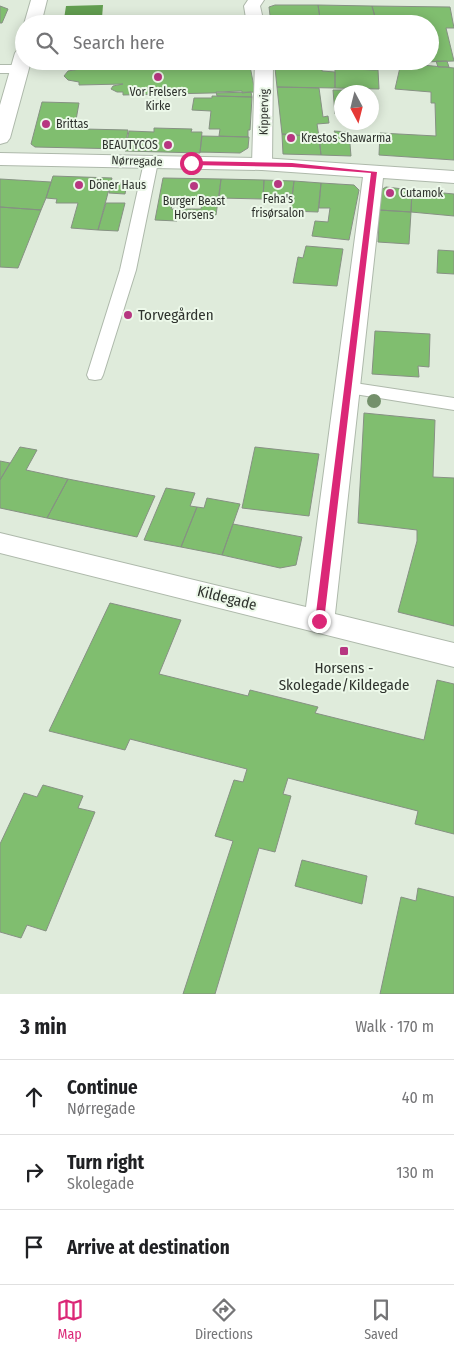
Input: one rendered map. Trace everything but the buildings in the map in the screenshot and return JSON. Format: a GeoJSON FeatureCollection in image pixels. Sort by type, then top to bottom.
{"type":"FeatureCollection","features":[{"type":"Feature","properties":{"kind":"street"},"geometry":{"type":"LineString","coordinates":[[35,15],[39,0]]}},
{"type":"Feature","properties":{"kind":"street"},"geometry":{"type":"LineString","coordinates":[[254,15],[252,6],[256,0]]}},
{"type":"Feature","properties":{"kind":"street"},"geometry":{"type":"LineString","coordinates":[[0,138],[19,70]]}},
{"type":"Feature","properties":{"kind":"street","name":"Kippervig"},"geometry":{"type":"LineString","coordinates":[[262,164],[264,70]]}},
{"type":"Feature","properties":{"kind":"street","name":"Nørregade"},"geometry":{"type":"LineString","coordinates":[[0,159],[262,164],[454,177]]}},
{"type":"Feature","properties":{"kind":"street"},"geometry":{"type":"LineString","coordinates":[[319,621],[374,172]]}},
{"type":"Feature","properties":{"kind":"street","name":"Kildegade"},"geometry":{"type":"LineString","coordinates":[[0,543],[454,655]]}},
{"type":"Feature","properties":{"kind":"lane"},"geometry":{"type":"LineString","coordinates":[[0,69],[15,64]]}},
{"type":"Feature","properties":{"kind":"lane"},"geometry":{"type":"LineString","coordinates":[[95,375],[128,270],[151,162]]}},
{"type":"Feature","properties":{"kind":"lane"},"geometry":{"type":"LineString","coordinates":[[348,388],[454,404]]}},
{"type":"Feature","properties":{"kind":"shaded area"},"geometry":{"type":"Polygon","coordinates":[[[103,5],[102,15],[65,15],[66,6],[103,5]]]}},
{"type":"Feature","properties":{"kind":"place","name":"Vor Frelsers Kirke"},"geometry":{"type":"Point","coordinates":[158,77]}},
{"type":"Feature","properties":{"kind":"place","name":"Brittas"},"geometry":{"type":"Point","coordinates":[46,124]}},
{"type":"Feature","properties":{"kind":"place","name":"Krestos Shawarma"},"geometry":{"type":"Point","coordinates":[291,138]}},
{"type":"Feature","properties":{"kind":"place","name":"BEAUTYCOS"},"geometry":{"type":"Point","coordinates":[168,145]}},
{"type":"Feature","properties":{"kind":"place","name":"Feha's frisørsalon"},"geometry":{"type":"Point","coordinates":[278,184]}},
{"type":"Feature","properties":{"kind":"place","name":"Döner Haus"},"geometry":{"type":"Point","coordinates":[79,185]}},
{"type":"Feature","properties":{"kind":"place","name":"Burger Beast Horsens"},"geometry":{"type":"Point","coordinates":[194,186]}},
{"type":"Feature","properties":{"kind":"place","name":"Cutamok"},"geometry":{"type":"Point","coordinates":[390,193]}},
{"type":"Feature","properties":{"kind":"place","name":"Torvegården"},"geometry":{"type":"Point","coordinates":[128,315]}},
{"type":"Feature","properties":{"kind":"place","name":"Horsens - Skolegade/Kildegade"},"geometry":{"type":"Point","coordinates":[344,651]}},
{"type":"Feature","properties":{"kind":"route"},"geometry":{"type":"LineString","coordinates":[[191,163],[292,165],[374,172],[319,621]]}}]}
